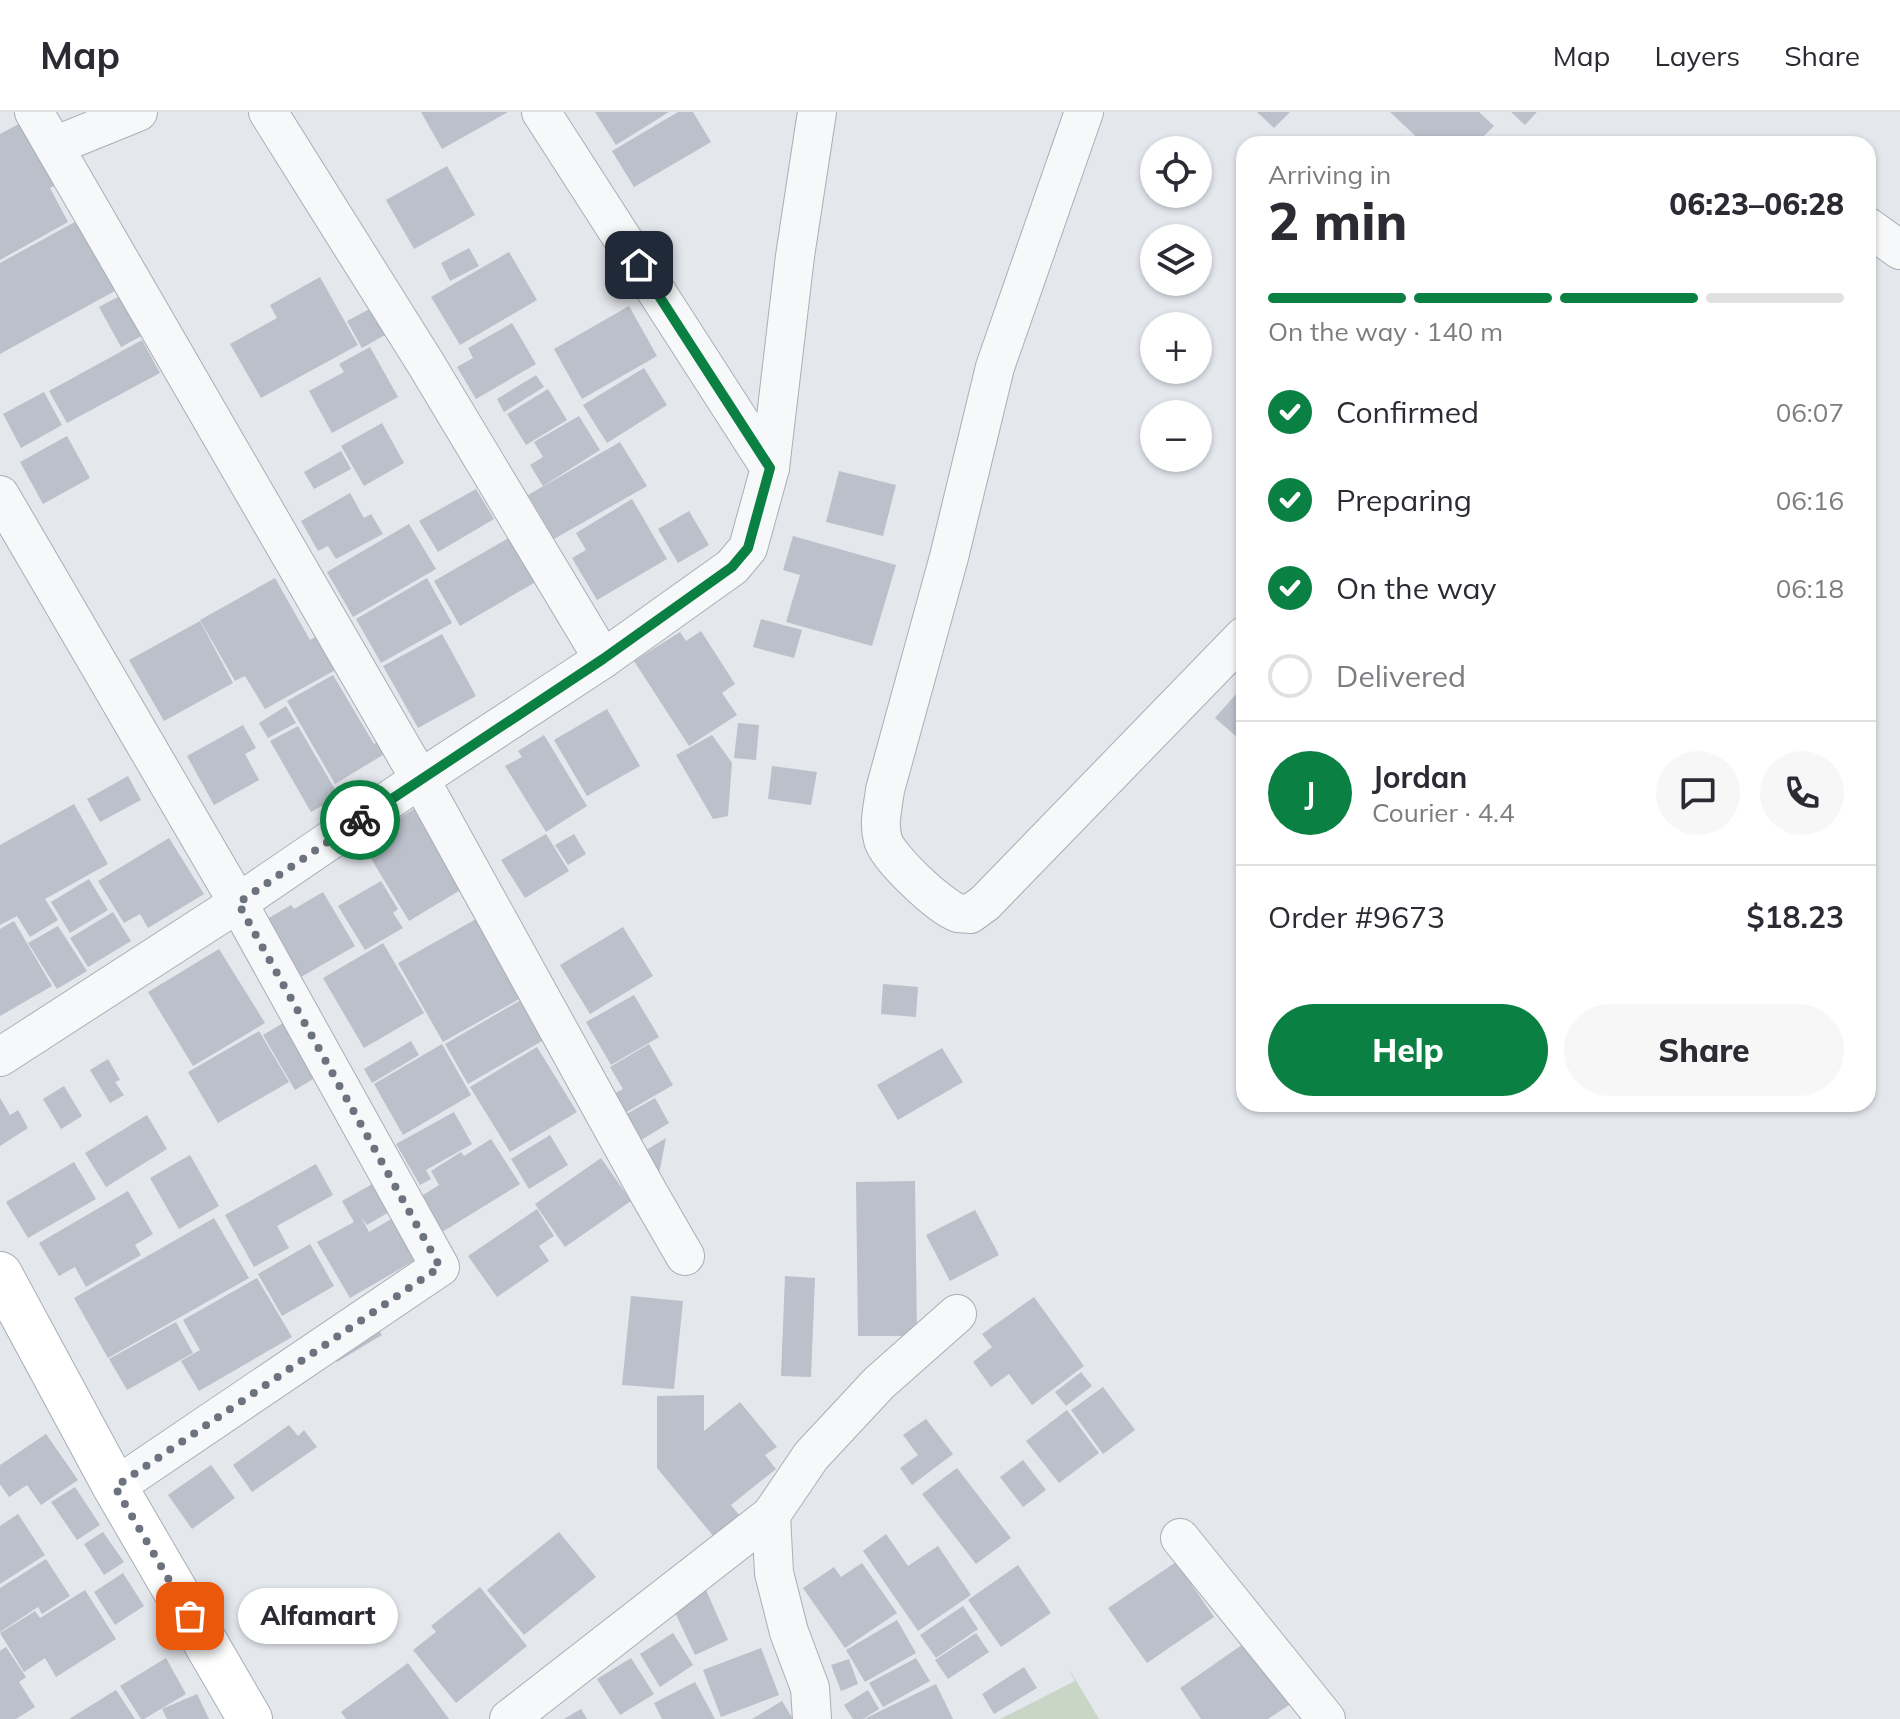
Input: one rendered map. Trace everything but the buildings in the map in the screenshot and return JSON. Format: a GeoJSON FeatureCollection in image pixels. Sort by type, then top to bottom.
{"type":"FeatureCollection","features":[{"type":"Feature","properties":{"kind":"main road"},"geometry":{"type":"LineString","coordinates":[[0,1274],[115,1487],[250,1719]]}},
{"type":"Feature","properties":{"kind":"street"},"geometry":{"type":"LineString","coordinates":[[34,112],[420,779],[685,1256]]}},
{"type":"Feature","properties":{"kind":"street"},"geometry":{"type":"LineString","coordinates":[[54,146],[138,112]]}},
{"type":"Feature","properties":{"kind":"street"},"geometry":{"type":"LineString","coordinates":[[268,112],[426,364],[603,659]]}},
{"type":"Feature","properties":{"kind":"street"},"geometry":{"type":"LineString","coordinates":[[541,112],[770,468]]}},
{"type":"Feature","properties":{"kind":"street"},"geometry":{"type":"LineString","coordinates":[[0,1057],[238,903],[603,659],[732,567],[748,548],[770,468],[795,256],[817,112]]}},
{"type":"Feature","properties":{"kind":"street"},"geometry":{"type":"LineString","coordinates":[[1084,112],[995,367],[949,557],[885,790],[880,823],[883,843],[895,861],[940,902],[957,913],[970,914],[985,903],[1236,644]]}},
{"type":"Feature","properties":{"kind":"street"},"geometry":{"type":"LineString","coordinates":[[1876,233],[1900,250]]}},
{"type":"Feature","properties":{"kind":"street"},"geometry":{"type":"LineString","coordinates":[[0,495],[238,903],[440,1267],[115,1487]]}},
{"type":"Feature","properties":{"kind":"street"},"geometry":{"type":"LineString","coordinates":[[509,1719],[771,1515],[811,1456],[879,1383],[957,1314]]}},
{"type":"Feature","properties":{"kind":"street"},"geometry":{"type":"LineString","coordinates":[[771,1515],[774,1573],[789,1632],[810,1688],[812,1719]]}},
{"type":"Feature","properties":{"kind":"street"},"geometry":{"type":"LineString","coordinates":[[1180,1538],[1326,1719]]}},
{"type":"Feature","properties":{"kind":"green space"},"geometry":{"type":"Polygon","coordinates":[[[1068,1667],[1099,1719],[1000,1719],[1075,1681],[1068,1667]]]}},
{"type":"Feature","properties":{"kind":"way so far"},"geometry":{"type":"LineString","coordinates":[[190,1616],[115,1487],[440,1267],[238,903],[360,820]]}},
{"type":"Feature","properties":{"kind":"place","name":"Alfamart"},"geometry":{"type":"Point","coordinates":[190,1616]}},
{"type":"Feature","properties":{"kind":"route"},"geometry":{"type":"LineString","coordinates":[[360,820],[603,659],[732,567],[748,548],[770,468],[639,265]]}}]}
